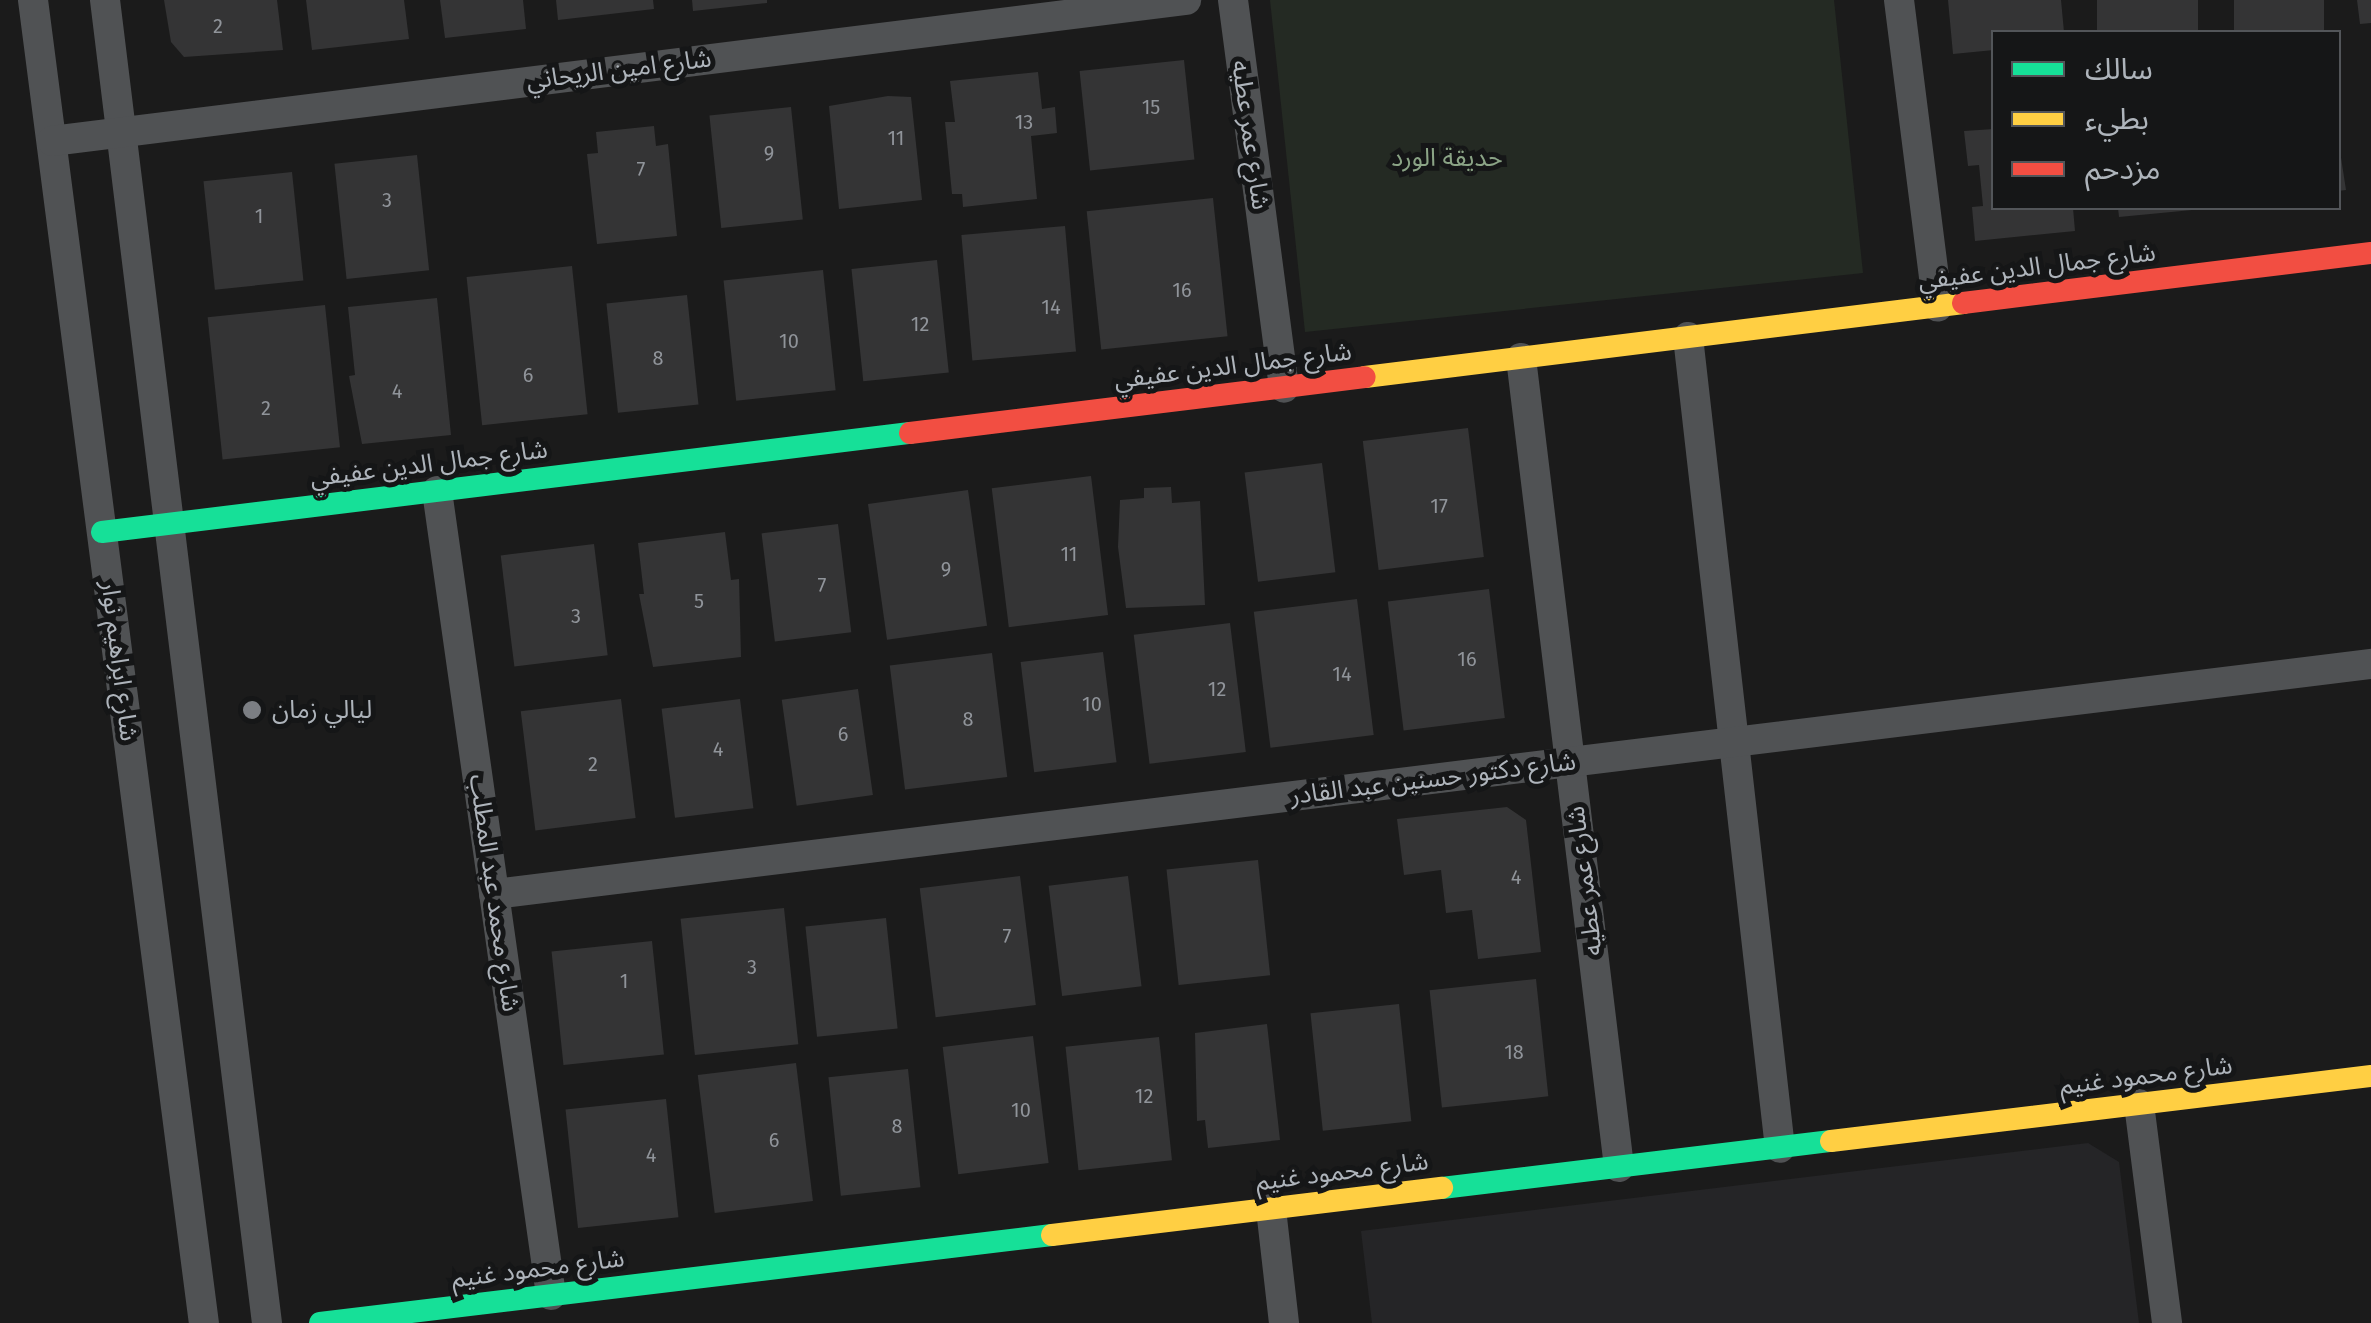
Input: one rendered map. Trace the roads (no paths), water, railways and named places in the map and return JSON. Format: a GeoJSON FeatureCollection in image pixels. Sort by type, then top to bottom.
{"type":"FeatureCollection","features":[{"type":"Feature","properties":{"kind":"street","name":"شارع ابراهيم نوار"},"geometry":{"type":"LineString","coordinates":[[34,0],[204,1323]]}},
{"type":"Feature","properties":{"kind":"street"},"geometry":{"type":"LineString","coordinates":[[105,0],[267,1323]]}},
{"type":"Feature","properties":{"kind":"street","name":"شارع امين الريحاني"},"geometry":{"type":"LineString","coordinates":[[52,141],[1186,0]]}},
{"type":"Feature","properties":{"kind":"street","name":"شارع عمر عطيه"},"geometry":{"type":"LineString","coordinates":[[1232,0],[1284,388]]}},
{"type":"Feature","properties":{"kind":"street"},"geometry":{"type":"LineString","coordinates":[[1899,0],[1938,307]]}},
{"type":"Feature","properties":{"kind":"street","name":"شارع جمال الدين عفيفي"},"geometry":{"type":"LineString","coordinates":[[102,532],[2371,253]]}},
{"type":"Feature","properties":{"kind":"street"},"geometry":{"type":"LineString","coordinates":[[1688,338],[1780,1148]]}},
{"type":"Feature","properties":{"kind":"street","name":"شارع عمر عطيه"},"geometry":{"type":"LineString","coordinates":[[1521,358],[1620,1167]]}},
{"type":"Feature","properties":{"kind":"street","name":"شارع محمد عبد المطلب"},"geometry":{"type":"LineString","coordinates":[[438,491],[551,1295]]}},
{"type":"Feature","properties":{"kind":"street","name":"شارع دكتور حسنين عبد القادر"},"geometry":{"type":"LineString","coordinates":[[494,894],[2371,664]]}},
{"type":"Feature","properties":{"kind":"street","name":"شارع محمود غنيم"},"geometry":{"type":"LineString","coordinates":[[320,1323],[2371,1076]]}},
{"type":"Feature","properties":{"kind":"street"},"geometry":{"type":"LineString","coordinates":[[2139,1104],[2168,1323]]}},
{"type":"Feature","properties":{"kind":"street"},"geometry":{"type":"LineString","coordinates":[[1270,1208],[1284,1323]]}},
{"type":"Feature","properties":{"kind":"place","name":"ليالي زمان"},"geometry":{"type":"Point","coordinates":[252,710]}},
{"type":"Feature","properties":{"kind":"park label","name":"حديقة الورد"},"geometry":{"type":"Point","coordinates":[1447,158]}}]}
